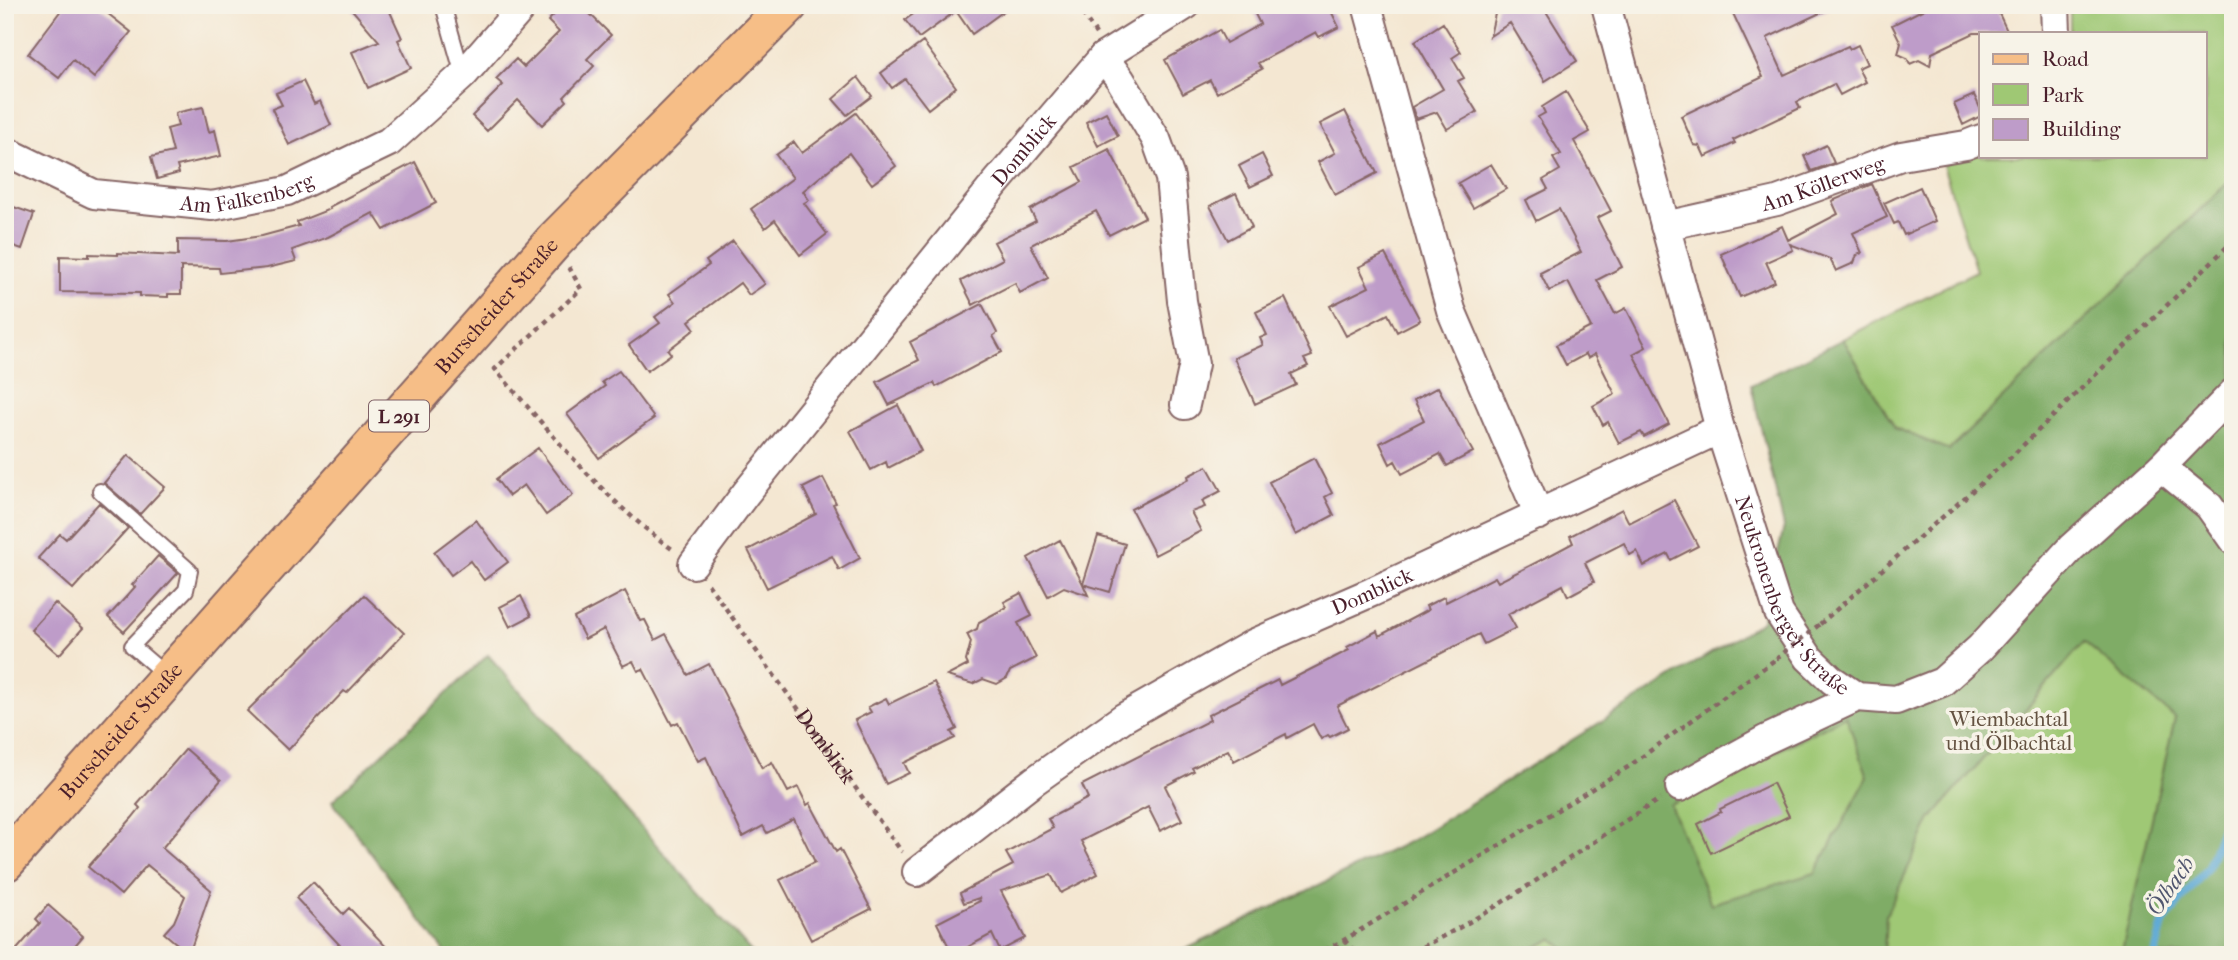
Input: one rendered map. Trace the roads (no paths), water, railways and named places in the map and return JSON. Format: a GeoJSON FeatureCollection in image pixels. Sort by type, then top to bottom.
{"type":"FeatureCollection","features":[{"type":"Feature","properties":{"kind":"main road","name":"Burscheider Straße"},"geometry":{"type":"LineString","coordinates":[[15,851],[555,240],[788,5]]}},
{"type":"Feature","properties":{"kind":"street","name":"Am Falkenberg"},"geometry":{"type":"LineString","coordinates":[[5,151],[94,194],[212,205],[287,191],[390,142],[463,75],[524,5]]}},
{"type":"Feature","properties":{"kind":"street","name":"Domblick"},"geometry":{"type":"LineString","coordinates":[[693,564],[831,386],[1102,57],[1186,5]]}},
{"type":"Feature","properties":{"kind":"street"},"geometry":{"type":"LineString","coordinates":[[1367,5],[1451,310],[1539,515]]}},
{"type":"Feature","properties":{"kind":"street","name":"Neukronenberger Straße"},"geometry":{"type":"LineString","coordinates":[[1606,5],[1720,429],[1779,613],[1809,658],[1832,680],[1857,696],[1896,700],[1942,682],[1980,648],[2071,548],[2161,467],[2233,393]]}},
{"type":"Feature","properties":{"kind":"street"},"geometry":{"type":"LineString","coordinates":[[2054,5],[2056,32]]}},
{"type":"Feature","properties":{"kind":"street"},"geometry":{"type":"LineString","coordinates":[[1102,57],[1120,79],[1156,139],[1170,178],[1182,301],[1194,363],[1185,405]]}},
{"type":"Feature","properties":{"kind":"street","name":"Am Köllerweg"},"geometry":{"type":"LineString","coordinates":[[1665,226],[1777,201],[1901,156],[1966,145],[1979,140]]}},
{"type":"Feature","properties":{"kind":"street","name":"Domblick"},"geometry":{"type":"LineString","coordinates":[[917,872],[1034,781],[1123,718],[1255,643],[1373,592],[1720,429]]}},
{"type":"Feature","properties":{"kind":"street"},"geometry":{"type":"LineString","coordinates":[[2161,467],[2209,506],[2233,540]]}},
{"type":"Feature","properties":{"kind":"street"},"geometry":{"type":"LineString","coordinates":[[1679,787],[1765,740],[1857,696]]}},
{"type":"Feature","properties":{"kind":"lane"},"geometry":{"type":"LineString","coordinates":[[443,5],[463,75]]}},
{"type":"Feature","properties":{"kind":"lane"},"geometry":{"type":"LineString","coordinates":[[100,491],[190,571],[186,590],[132,646],[169,678]]}},
{"type":"Feature","properties":{"kind":"waterway","name":"Ölbach"},"geometry":{"type":"LineString","coordinates":[[2155,955],[2163,923],[2208,867],[2233,799]]}},
{"type":"Feature","properties":{"kind":"park label","name":"Wiembachtal und Ölbachtal"},"geometry":{"type":"Point","coordinates":[2009,731]}}]}
